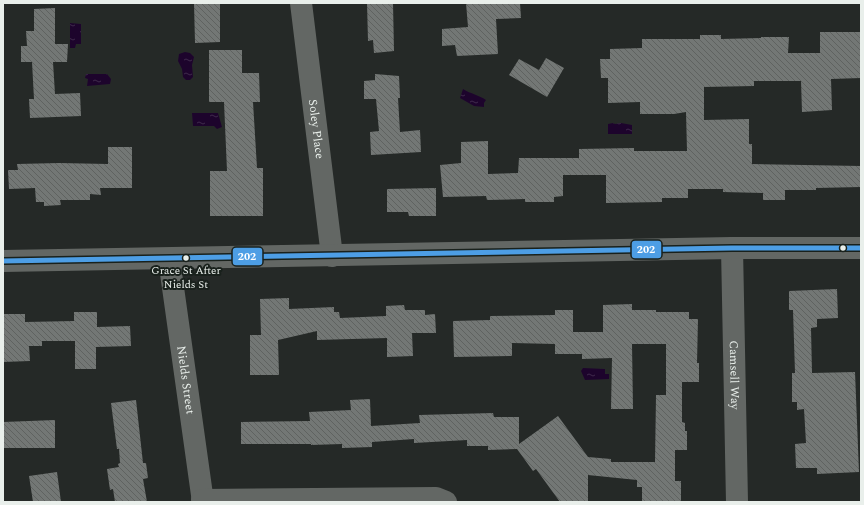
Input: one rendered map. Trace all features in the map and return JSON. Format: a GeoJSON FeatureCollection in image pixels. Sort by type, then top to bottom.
{"type":"FeatureCollection","features":[{"type":"Feature","properties":{"kind":"street","name":"Soley Place"},"geometry":{"type":"LineString","coordinates":[[301,3],[332,256]]}},
{"type":"Feature","properties":{"kind":"street"},"geometry":{"type":"LineString","coordinates":[[3,261],[732,248],[861,248]]}},
{"type":"Feature","properties":{"kind":"street","name":"Camsell Way"},"geometry":{"type":"LineString","coordinates":[[732,248],[738,502]]}},
{"type":"Feature","properties":{"kind":"street","name":"Nields Street"},"geometry":{"type":"LineString","coordinates":[[169,259],[203,501]]}},
{"type":"Feature","properties":{"kind":"street"},"geometry":{"type":"LineString","coordinates":[[203,501],[436,498],[446,502]]}},
{"type":"Feature","properties":{"kind":"water"},"geometry":{"type":"Polygon","coordinates":[[[70,23],[81,24],[81,44],[76,44],[75,48],[70,48],[70,23]]]}},
{"type":"Feature","properties":{"kind":"water"},"geometry":{"type":"Polygon","coordinates":[[[185,52],[190,53],[194,57],[192,65],[193,77],[190,80],[186,80],[183,77],[182,69],[178,61],[179,54],[185,52]]]}},
{"type":"Feature","properties":{"kind":"water"},"geometry":{"type":"Polygon","coordinates":[[[86,74],[107,74],[111,79],[110,84],[87,86],[88,79],[85,78],[86,74]]]}},
{"type":"Feature","properties":{"kind":"water"},"geometry":{"type":"Polygon","coordinates":[[[463,89],[486,100],[484,107],[474,106],[460,98],[463,89]]]}},
{"type":"Feature","properties":{"kind":"water"},"geometry":{"type":"Polygon","coordinates":[[[192,113],[218,113],[222,127],[217,129],[214,126],[193,126],[192,113]]]}},
{"type":"Feature","properties":{"kind":"water"},"geometry":{"type":"Polygon","coordinates":[[[613,123],[632,125],[632,134],[608,134],[608,124],[613,123]]]}},
{"type":"Feature","properties":{"kind":"water"},"geometry":{"type":"Polygon","coordinates":[[[583,368],[605,369],[605,374],[609,374],[609,379],[585,380],[581,371],[583,368]]]}},
{"type":"Feature","properties":{"kind":"building"},"geometry":{"type":"Polygon","coordinates":[[[194,3],[220,3],[220,42],[195,43],[194,3]]]}},
{"type":"Feature","properties":{"kind":"building"},"geometry":{"type":"Polygon","coordinates":[[[367,3],[393,3],[394,51],[374,53],[373,40],[368,41],[367,3]]]}},
{"type":"Feature","properties":{"kind":"building"},"geometry":{"type":"Polygon","coordinates":[[[466,3],[520,3],[521,18],[496,19],[498,54],[457,56],[455,45],[442,46],[442,29],[468,27],[466,3]]]}},
{"type":"Feature","properties":{"kind":"building"},"geometry":{"type":"Polygon","coordinates":[[[55,8],[55,44],[68,44],[67,62],[53,62],[55,94],[80,93],[81,116],[30,118],[29,99],[34,99],[32,62],[21,62],[21,46],[27,46],[26,31],[34,31],[34,9],[55,8]]]}},
{"type":"Feature","properties":{"kind":"building"},"geometry":{"type":"Polygon","coordinates":[[[820,32],[861,32],[861,78],[831,79],[832,110],[802,112],[801,81],[754,81],[754,86],[704,87],[704,120],[749,119],[749,144],[752,144],[752,164],[861,166],[861,187],[816,188],[816,190],[785,190],[785,200],[763,200],[763,193],[723,192],[723,189],[688,189],[688,198],[662,198],[662,202],[606,203],[606,175],[563,175],[563,196],[554,197],[554,202],[525,202],[525,199],[487,200],[486,196],[443,197],[440,165],[461,163],[461,142],[488,141],[488,174],[518,173],[519,158],[579,158],[579,149],[634,148],[634,151],[687,151],[686,112],[674,114],[640,114],[640,102],[608,103],[608,78],[601,78],[600,59],[610,59],[610,49],[642,48],[642,39],[700,39],[700,35],[721,35],[721,39],[789,37],[788,53],[820,53],[820,32]]]}},
{"type":"Feature","properties":{"kind":"building"},"geometry":{"type":"Polygon","coordinates":[[[209,50],[242,50],[242,73],[259,73],[260,102],[253,102],[257,168],[263,168],[263,216],[210,216],[210,171],[227,171],[224,102],[209,102],[209,50]]]}},
{"type":"Feature","properties":{"kind":"building"},"geometry":{"type":"Polygon","coordinates":[[[546,58],[564,68],[547,97],[509,75],[519,59],[539,70],[546,58]]]}},
{"type":"Feature","properties":{"kind":"building"},"geometry":{"type":"Polygon","coordinates":[[[375,74],[399,76],[400,98],[398,98],[400,132],[420,130],[421,152],[371,155],[370,132],[379,131],[376,99],[364,99],[364,81],[375,80],[375,74]]]}},
{"type":"Feature","properties":{"kind":"building"},"geometry":{"type":"Polygon","coordinates":[[[108,147],[132,147],[132,188],[100,188],[101,195],[90,194],[90,200],[60,200],[61,205],[44,206],[44,202],[36,202],[35,188],[9,189],[8,170],[18,170],[17,164],[108,164],[108,147]]]}},
{"type":"Feature","properties":{"kind":"building"},"geometry":{"type":"Polygon","coordinates":[[[436,188],[436,216],[409,216],[408,212],[387,212],[387,189],[436,188]]]}},
{"type":"Feature","properties":{"kind":"building"},"geometry":{"type":"Polygon","coordinates":[[[837,289],[838,318],[817,319],[817,327],[811,328],[812,373],[855,372],[859,472],[817,474],[817,468],[796,468],[795,444],[806,443],[804,409],[797,410],[797,402],[792,402],[792,373],[795,373],[793,310],[789,310],[789,291],[837,289]]]}},
{"type":"Feature","properties":{"kind":"building"},"geometry":{"type":"Polygon","coordinates":[[[289,298],[289,309],[334,307],[334,312],[339,312],[340,318],[386,316],[386,306],[404,305],[405,310],[425,310],[425,315],[435,314],[436,333],[412,333],[413,356],[387,357],[387,338],[317,340],[317,331],[278,340],[279,375],[250,375],[250,335],[261,335],[260,299],[289,298]]]}},
{"type":"Feature","properties":{"kind":"building"},"geometry":{"type":"Polygon","coordinates":[[[632,304],[632,310],[689,312],[689,319],[698,319],[697,363],[699,363],[699,382],[682,382],[682,422],[685,423],[685,431],[687,431],[687,450],[675,450],[675,481],[681,481],[681,502],[642,502],[642,487],[637,487],[637,480],[588,475],[588,502],[560,502],[536,469],[533,471],[517,449],[488,450],[488,446],[467,446],[467,440],[414,443],[414,439],[372,442],[372,447],[342,448],[342,444],[241,444],[241,422],[310,421],[309,412],[351,410],[350,400],[370,399],[371,426],[420,423],[419,415],[493,413],[494,417],[519,417],[519,444],[558,416],[588,457],[611,459],[611,462],[655,462],[656,395],[666,395],[666,344],[632,344],[633,409],[611,409],[612,358],[582,359],[582,354],[555,354],[555,344],[512,343],[512,356],[454,357],[453,321],[490,320],[490,316],[555,315],[555,310],[573,310],[573,332],[603,332],[603,305],[632,304]]]}},
{"type":"Feature","properties":{"kind":"building"},"geometry":{"type":"Polygon","coordinates":[[[74,312],[97,312],[97,327],[130,326],[131,346],[96,347],[96,369],[75,369],[75,341],[42,341],[42,346],[29,346],[30,361],[3,362],[3,314],[25,314],[25,322],[74,321],[74,312]]]}},
{"type":"Feature","properties":{"kind":"building"},"geometry":{"type":"Polygon","coordinates":[[[136,400],[143,463],[146,463],[148,478],[143,479],[147,502],[115,502],[113,489],[110,490],[107,469],[119,467],[118,464],[120,463],[111,403],[136,400]]]}},
{"type":"Feature","properties":{"kind":"building"},"geometry":{"type":"Polygon","coordinates":[[[55,420],[55,448],[3,448],[3,422],[55,420]]]}},
{"type":"Feature","properties":{"kind":"building"},"geometry":{"type":"Polygon","coordinates":[[[57,472],[61,502],[33,502],[29,476],[57,472]]]}},
{"type":"Feature","properties":{"kind":"transit line","name":"202"},"geometry":{"type":"LineString","coordinates":[[3,261],[732,248],[861,248]]}},
{"type":"Feature","properties":{"kind":"place","name":"Grace St After Nields St"},"geometry":{"type":"Point","coordinates":[186,258]}}]}
